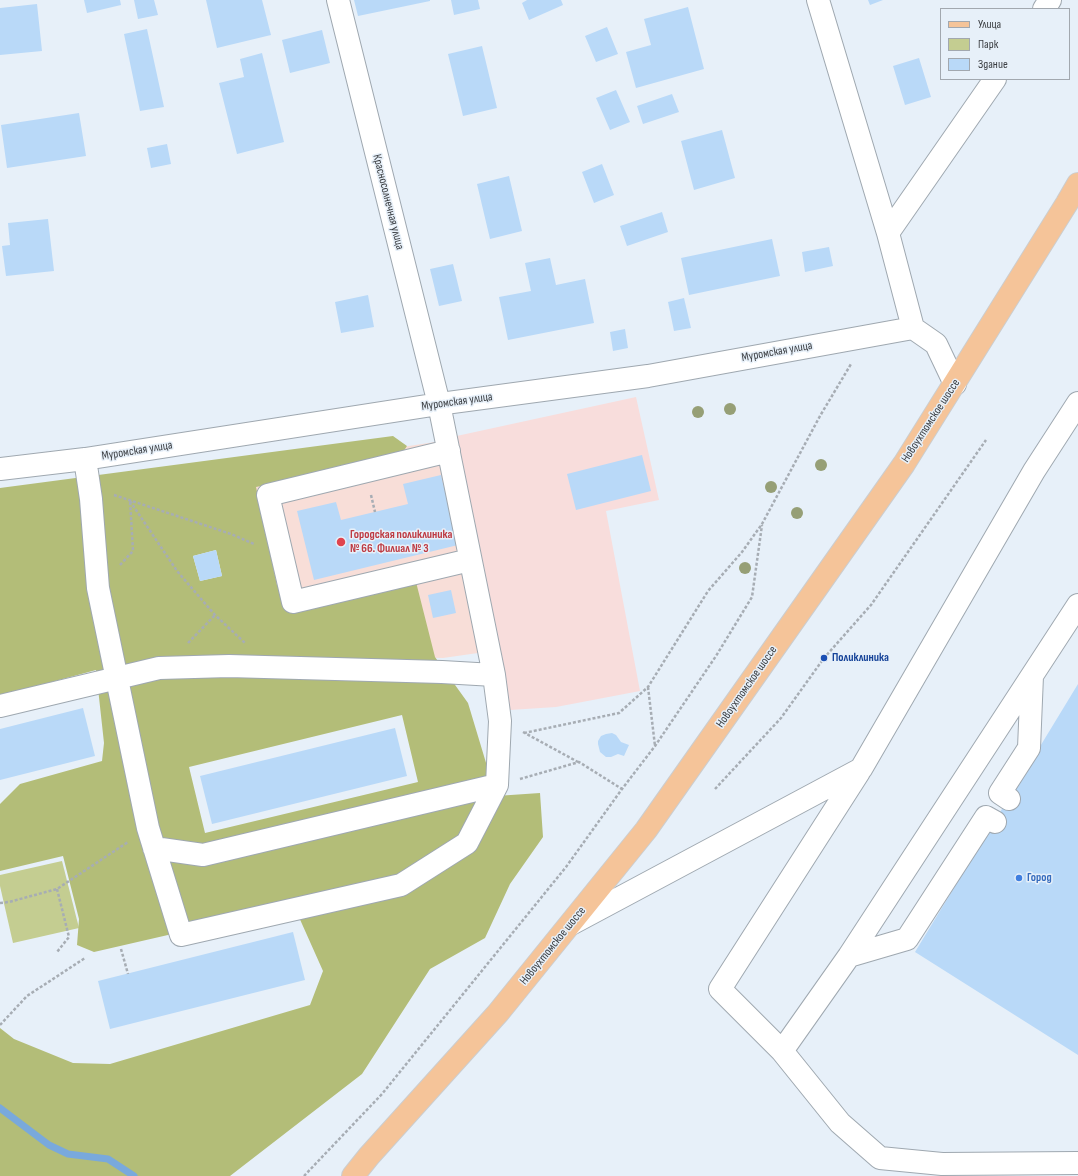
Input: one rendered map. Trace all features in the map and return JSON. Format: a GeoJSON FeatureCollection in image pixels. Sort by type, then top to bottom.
{"type":"FeatureCollection","features":[{"type":"Feature","properties":{"kind":"main road","name":"Новоухтомское шоссе"},"geometry":{"type":"LineString","coordinates":[[353,1176],[369,1156],[498,1013],[646,830],[904,464],[1078,184]]}},
{"type":"Feature","properties":{"kind":"main road","name":"Новоухтомское шоссе"},"geometry":{"type":"LineString","coordinates":[[348,1176],[369,1156]]}},
{"type":"Feature","properties":{"kind":"street","name":"Красносолнечная улица"},"geometry":{"type":"LineString","coordinates":[[338,0],[439,404],[449,451],[494,675],[500,721],[497,785]]}},
{"type":"Feature","properties":{"kind":"street"},"geometry":{"type":"LineString","coordinates":[[818,0],[888,233],[913,328],[936,344],[955,384]]}},
{"type":"Feature","properties":{"kind":"street"},"geometry":{"type":"LineString","coordinates":[[888,233],[994,80]]}},
{"type":"Feature","properties":{"kind":"street","name":"Муромская улица"},"geometry":{"type":"LineString","coordinates":[[0,469],[85,459],[439,404],[648,376],[913,328]]}},
{"type":"Feature","properties":{"kind":"street"},"geometry":{"type":"LineString","coordinates":[[1078,403],[1034,471],[861,769],[720,989],[782,1051],[840,1123],[880,1158],[942,1164],[1078,1163]]}},
{"type":"Feature","properties":{"kind":"street"},"geometry":{"type":"LineString","coordinates":[[449,451],[268,494],[293,602],[470,560]]}},
{"type":"Feature","properties":{"kind":"street"},"geometry":{"type":"LineString","coordinates":[[85,459],[91,499],[98,588],[116,679],[151,838],[181,935],[401,885],[467,843],[497,785]]}},
{"type":"Feature","properties":{"kind":"street"},"geometry":{"type":"LineString","coordinates":[[782,1051],[850,956],[1078,605]]}},
{"type":"Feature","properties":{"kind":"street"},"geometry":{"type":"LineString","coordinates":[[0,706],[159,668],[229,666],[442,672],[494,675]]}},
{"type":"Feature","properties":{"kind":"street"},"geometry":{"type":"LineString","coordinates":[[1009,799],[1000,793],[1029,748],[1032,676]]}},
{"type":"Feature","properties":{"kind":"street"},"geometry":{"type":"LineString","coordinates":[[571,924],[861,769]]}},
{"type":"Feature","properties":{"kind":"street"},"geometry":{"type":"LineString","coordinates":[[151,838],[203,855],[497,785]]}},
{"type":"Feature","properties":{"kind":"street"},"geometry":{"type":"LineString","coordinates":[[850,956],[907,939],[986,817],[995,822]]}},
{"type":"Feature","properties":{"kind":"path"},"geometry":{"type":"LineString","coordinates":[[523,733],[619,713],[648,687],[708,591],[742,552],[762,524],[820,416],[868,336]]}},
{"type":"Feature","properties":{"kind":"path"},"geometry":{"type":"LineString","coordinates":[[715,789],[781,718],[824,658],[871,605],[986,440]]}},
{"type":"Feature","properties":{"kind":"path"},"geometry":{"type":"LineString","coordinates":[[88,485],[130,501],[231,534],[257,545]]}},
{"type":"Feature","properties":{"kind":"path"},"geometry":{"type":"LineString","coordinates":[[98,588],[134,551],[130,501]]}},
{"type":"Feature","properties":{"kind":"path"},"geometry":{"type":"LineString","coordinates":[[130,501],[177,571],[216,615],[244,640],[258,668]]}},
{"type":"Feature","properties":{"kind":"path"},"geometry":{"type":"LineString","coordinates":[[304,1176],[382,1094],[566,867],[622,789],[656,746],[716,656],[752,597],[762,524]]}},
{"type":"Feature","properties":{"kind":"path"},"geometry":{"type":"LineString","coordinates":[[648,687],[656,746]]}},
{"type":"Feature","properties":{"kind":"path"},"geometry":{"type":"LineString","coordinates":[[500,721],[579,762],[622,789]]}},
{"type":"Feature","properties":{"kind":"path"},"geometry":{"type":"LineString","coordinates":[[497,785],[579,762]]}},
{"type":"Feature","properties":{"kind":"path"},"geometry":{"type":"LineString","coordinates":[[0,903],[57,889],[151,838]]}},
{"type":"Feature","properties":{"kind":"path"},"geometry":{"type":"LineString","coordinates":[[57,889],[69,937],[57,952]]}},
{"type":"Feature","properties":{"kind":"path"},"geometry":{"type":"LineString","coordinates":[[121,949],[128,974]]}},
{"type":"Feature","properties":{"kind":"path"},"geometry":{"type":"LineString","coordinates":[[0,1025],[27,996],[85,958]]}},
{"type":"Feature","properties":{"kind":"shaded area"},"geometry":{"type":"Polygon","coordinates":[[[636,397],[659,500],[606,511],[640,691],[556,707],[510,710],[476,533],[452,437],[636,397]]]}},
{"type":"Feature","properties":{"kind":"shaded area","name":"Городская поликлиника № 66. Филиал № 3"},"geometry":{"type":"Polygon","coordinates":[[[435,442],[462,562],[478,653],[443,658],[260,654],[238,472],[435,442]]]}},
{"type":"Feature","properties":{"kind":"green space"},"geometry":{"type":"Polygon","coordinates":[[[393,436],[407,446],[399,458],[256,487],[277,585],[290,609],[416,582],[435,657],[468,703],[496,796],[540,793],[543,837],[510,884],[485,938],[430,969],[362,1074],[230,1176],[0,1176],[0,1028],[14,1039],[73,1063],[110,1064],[310,1005],[323,971],[294,906],[94,952],[77,945],[79,919],[63,856],[0,871],[0,804],[20,784],[102,761],[104,743],[96,670],[0,696],[0,488],[393,436]],[[216,550],[193,556],[200,581],[222,576],[216,550]],[[402,715],[189,767],[205,833],[418,782],[402,715]]]}},
{"type":"Feature","properties":{"kind":"green space"},"geometry":{"type":"Polygon","coordinates":[[[62,861],[79,928],[13,943],[0,886],[0,875],[62,861]]]}},
{"type":"Feature","properties":{"kind":"building"},"geometry":{"type":"Polygon","coordinates":[[[84,0],[120,0],[121,5],[87,13],[84,0]]]}},
{"type":"Feature","properties":{"kind":"building"},"geometry":{"type":"Polygon","coordinates":[[[134,0],[154,0],[158,15],[138,19],[134,0]]]}},
{"type":"Feature","properties":{"kind":"building"},"geometry":{"type":"Polygon","coordinates":[[[206,0],[262,0],[271,35],[217,48],[206,0]]]}},
{"type":"Feature","properties":{"kind":"building"},"geometry":{"type":"Polygon","coordinates":[[[354,0],[430,0],[430,1],[358,16],[354,0]]]}},
{"type":"Feature","properties":{"kind":"building"},"geometry":{"type":"Polygon","coordinates":[[[451,0],[478,0],[480,9],[454,15],[451,0]]]}},
{"type":"Feature","properties":{"kind":"building"},"geometry":{"type":"Polygon","coordinates":[[[527,0],[561,0],[563,5],[529,20],[522,3],[527,0]]]}},
{"type":"Feature","properties":{"kind":"building"},"geometry":{"type":"Polygon","coordinates":[[[868,0],[883,0],[870,5],[868,0]]]}},
{"type":"Feature","properties":{"kind":"building"},"geometry":{"type":"Polygon","coordinates":[[[37,4],[42,51],[0,55],[0,8],[37,4]]]}},
{"type":"Feature","properties":{"kind":"building"},"geometry":{"type":"Polygon","coordinates":[[[688,7],[704,69],[636,88],[626,52],[651,45],[644,19],[688,7]]]}},
{"type":"Feature","properties":{"kind":"building"},"geometry":{"type":"Polygon","coordinates":[[[607,27],[618,54],[596,62],[585,36],[607,27]]]}},
{"type":"Feature","properties":{"kind":"building"},"geometry":{"type":"Polygon","coordinates":[[[147,29],[164,107],[140,111],[124,34],[147,29]]]}},
{"type":"Feature","properties":{"kind":"building"},"geometry":{"type":"Polygon","coordinates":[[[322,30],[330,63],[290,73],[282,40],[322,30]]]}},
{"type":"Feature","properties":{"kind":"building"},"geometry":{"type":"Polygon","coordinates":[[[482,46],[497,108],[463,116],[448,54],[482,46]]]}},
{"type":"Feature","properties":{"kind":"building"},"geometry":{"type":"Polygon","coordinates":[[[262,53],[284,142],[237,154],[219,83],[244,77],[240,59],[262,53]]]}},
{"type":"Feature","properties":{"kind":"building"},"geometry":{"type":"Polygon","coordinates":[[[919,58],[931,97],[905,105],[893,66],[919,58]]]}},
{"type":"Feature","properties":{"kind":"building"},"geometry":{"type":"Polygon","coordinates":[[[616,90],[630,122],[610,130],[596,98],[616,90]]]}},
{"type":"Feature","properties":{"kind":"building"},"geometry":{"type":"Polygon","coordinates":[[[672,94],[679,112],[643,124],[637,106],[672,94]]]}},
{"type":"Feature","properties":{"kind":"building"},"geometry":{"type":"Polygon","coordinates":[[[79,113],[86,156],[7,168],[1,125],[79,113]]]}},
{"type":"Feature","properties":{"kind":"building"},"geometry":{"type":"Polygon","coordinates":[[[722,130],[735,178],[694,190],[681,141],[722,130]]]}},
{"type":"Feature","properties":{"kind":"building"},"geometry":{"type":"Polygon","coordinates":[[[167,144],[171,164],[151,168],[147,148],[167,144]]]}},
{"type":"Feature","properties":{"kind":"building"},"geometry":{"type":"Polygon","coordinates":[[[602,164],[614,195],[594,203],[582,172],[602,164]]]}},
{"type":"Feature","properties":{"kind":"building"},"geometry":{"type":"Polygon","coordinates":[[[509,176],[522,231],[490,239],[477,184],[509,176]]]}},
{"type":"Feature","properties":{"kind":"building"},"geometry":{"type":"Polygon","coordinates":[[[662,212],[668,232],[627,246],[620,226],[662,212]]]}},
{"type":"Feature","properties":{"kind":"building"},"geometry":{"type":"Polygon","coordinates":[[[48,219],[54,271],[6,276],[2,246],[10,245],[8,223],[48,219]]]}},
{"type":"Feature","properties":{"kind":"building"},"geometry":{"type":"Polygon","coordinates":[[[772,239],[780,276],[689,295],[681,258],[772,239]]]}},
{"type":"Feature","properties":{"kind":"building"},"geometry":{"type":"Polygon","coordinates":[[[829,247],[833,266],[805,272],[802,252],[829,247]]]}},
{"type":"Feature","properties":{"kind":"building"},"geometry":{"type":"Polygon","coordinates":[[[550,258],[556,285],[585,279],[594,323],[508,340],[499,297],[531,291],[525,263],[550,258]]]}},
{"type":"Feature","properties":{"kind":"building"},"geometry":{"type":"Polygon","coordinates":[[[453,264],[462,301],[439,306],[430,269],[453,264]]]}},
{"type":"Feature","properties":{"kind":"building"},"geometry":{"type":"Polygon","coordinates":[[[368,295],[374,327],[341,333],[335,302],[368,295]]]}},
{"type":"Feature","properties":{"kind":"building"},"geometry":{"type":"Polygon","coordinates":[[[684,298],[691,328],[674,331],[668,302],[684,298]]]}},
{"type":"Feature","properties":{"kind":"building"},"geometry":{"type":"Polygon","coordinates":[[[625,329],[628,348],[613,351],[610,332],[625,329]]]}},
{"type":"Feature","properties":{"kind":"building"},"geometry":{"type":"Polygon","coordinates":[[[642,455],[651,491],[576,510],[567,474],[642,455]]]}},
{"type":"Feature","properties":{"kind":"building"},"geometry":{"type":"Polygon","coordinates":[[[441,475],[458,545],[314,580],[297,511],[336,502],[341,520],[408,504],[403,484],[441,475]]]}},
{"type":"Feature","properties":{"kind":"building"},"geometry":{"type":"Polygon","coordinates":[[[216,550],[222,576],[200,581],[193,556],[216,550]]]}},
{"type":"Feature","properties":{"kind":"building"},"geometry":{"type":"Polygon","coordinates":[[[451,590],[456,613],[433,618],[428,595],[451,590]]]}},
{"type":"Feature","properties":{"kind":"building","name":"Город"},"geometry":{"type":"Polygon","coordinates":[[[1078,684],[1078,1055],[915,952],[1078,684]]]}},
{"type":"Feature","properties":{"kind":"building"},"geometry":{"type":"Polygon","coordinates":[[[83,708],[95,756],[0,780],[0,729],[83,708]]]}},
{"type":"Feature","properties":{"kind":"building"},"geometry":{"type":"Polygon","coordinates":[[[395,728],[407,776],[212,824],[200,776],[395,728]]]}},
{"type":"Feature","properties":{"kind":"building"},"geometry":{"type":"Polygon","coordinates":[[[612,733],[616,735],[621,742],[629,745],[624,756],[618,754],[611,757],[606,757],[600,752],[598,741],[601,736],[612,733]]]}},
{"type":"Feature","properties":{"kind":"building"},"geometry":{"type":"Polygon","coordinates":[[[293,932],[305,980],[110,1029],[98,981],[293,932]]]}},
{"type":"Feature","properties":{"kind":"waterway"},"geometry":{"type":"LineString","coordinates":[[0,1108],[49,1145],[68,1154],[108,1159],[134,1176]]}},
{"type":"Feature","properties":{"kind":"place","name":"Городская поликлиника № 66. Филиал № 3"},"geometry":{"type":"Point","coordinates":[341,542]}},
{"type":"Feature","properties":{"kind":"place","name":"Поликлиника"},"geometry":{"type":"Point","coordinates":[824,658]}},
{"type":"Feature","properties":{"kind":"place","name":"Город"},"geometry":{"type":"Point","coordinates":[1019,878]}}]}
